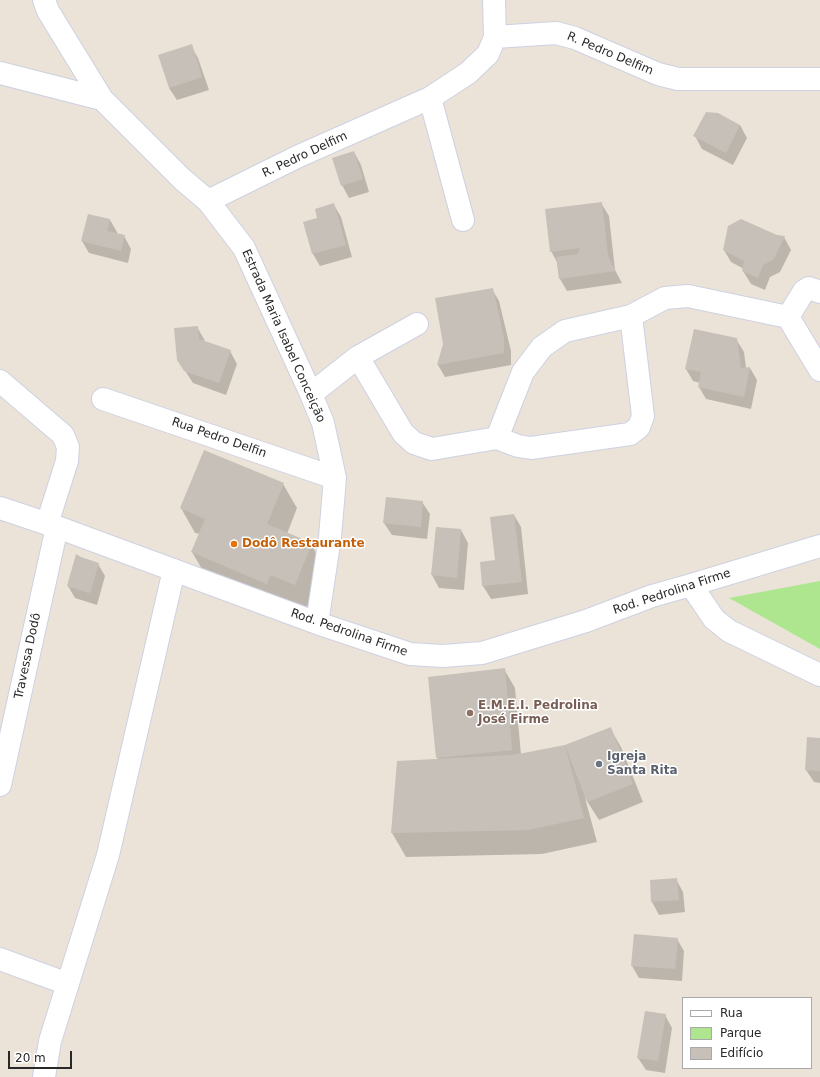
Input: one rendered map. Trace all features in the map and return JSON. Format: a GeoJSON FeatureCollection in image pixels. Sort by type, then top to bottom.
{"type":"FeatureCollection","features":[{"type":"Feature","properties":{"kind":"street","name":"Estrada Maria Isabel Conceição"},"geometry":{"type":"LineString","coordinates":[[44,0],[48,11],[102,99],[182,179],[208,201],[244,248],[311,394],[323,424],[335,478],[330,537],[317,623]]}},
{"type":"Feature","properties":{"kind":"street"},"geometry":{"type":"LineString","coordinates":[[494,0],[495,37]]}},
{"type":"Feature","properties":{"kind":"street","name":"R. Pedro Delfim"},"geometry":{"type":"LineString","coordinates":[[208,201],[299,156],[430,98],[468,73],[488,54],[495,37],[556,33],[575,38],[658,74],[678,79],[820,79]]}},
{"type":"Feature","properties":{"kind":"street"},"geometry":{"type":"LineString","coordinates":[[0,73],[102,99]]}},
{"type":"Feature","properties":{"kind":"street"},"geometry":{"type":"LineString","coordinates":[[430,98],[463,220]]}},
{"type":"Feature","properties":{"kind":"street"},"geometry":{"type":"LineString","coordinates":[[788,317],[804,291],[809,288],[820,292]]}},
{"type":"Feature","properties":{"kind":"street"},"geometry":{"type":"LineString","coordinates":[[497,438],[523,372],[542,347],[565,331],[632,316],[665,298],[688,296],[788,317],[820,370]]}},
{"type":"Feature","properties":{"kind":"street"},"geometry":{"type":"LineString","coordinates":[[358,357],[403,433],[414,443],[432,449],[497,438],[518,446],[532,448],[630,434],[639,427],[643,416],[632,316]]}},
{"type":"Feature","properties":{"kind":"street"},"geometry":{"type":"LineString","coordinates":[[311,394],[358,357],[417,324]]}},
{"type":"Feature","properties":{"kind":"street","name":"Travessa Dodô"},"geometry":{"type":"LineString","coordinates":[[0,381],[62,435],[68,447],[67,461],[52,525],[0,785]]}},
{"type":"Feature","properties":{"kind":"street","name":"Rua Pedro Delfin"},"geometry":{"type":"LineString","coordinates":[[103,399],[335,478]]}},
{"type":"Feature","properties":{"kind":"street","name":"Rod. Pedrolina Firme"},"geometry":{"type":"LineString","coordinates":[[0,508],[52,525],[317,623],[410,654],[443,656],[482,653],[586,621],[652,596],[820,546]]}},
{"type":"Feature","properties":{"kind":"street"},"geometry":{"type":"LineString","coordinates":[[44,1077],[50,1041],[108,855],[174,570]]}},
{"type":"Feature","properties":{"kind":"street"},"geometry":{"type":"LineString","coordinates":[[691,585],[714,619],[729,631],[820,676]]}},
{"type":"Feature","properties":{"kind":"street"},"geometry":{"type":"LineString","coordinates":[[0,959],[68,984]]}},
{"type":"Feature","properties":{"kind":"green space"},"geometry":{"type":"Polygon","coordinates":[[[820,581],[820,649],[729,598],[820,581]]]}},
{"type":"Feature","properties":{"kind":"building"},"geometry":{"type":"Polygon","coordinates":[[[192,44],[202,77],[169,88],[158,55],[192,44]]]}},
{"type":"Feature","properties":{"kind":"building"},"geometry":{"type":"Polygon","coordinates":[[[706,112],[718,113],[740,125],[726,153],[693,136],[706,112]]]}},
{"type":"Feature","properties":{"kind":"building"},"geometry":{"type":"Polygon","coordinates":[[[354,151],[363,179],[341,186],[332,158],[354,151]]]}},
{"type":"Feature","properties":{"kind":"building"},"geometry":{"type":"Polygon","coordinates":[[[602,202],[608,256],[615,271],[559,279],[556,257],[578,254],[580,248],[550,252],[545,209],[602,202]]]}},
{"type":"Feature","properties":{"kind":"building"},"geometry":{"type":"Polygon","coordinates":[[[334,203],[346,245],[312,254],[303,222],[317,218],[315,209],[334,203]]]}},
{"type":"Feature","properties":{"kind":"building"},"geometry":{"type":"Polygon","coordinates":[[[88,214],[110,219],[107,231],[125,235],[121,251],[81,241],[88,214]]]}},
{"type":"Feature","properties":{"kind":"building"},"geometry":{"type":"Polygon","coordinates":[[[741,219],[777,235],[785,236],[773,260],[763,265],[758,278],[742,271],[744,261],[723,250],[728,226],[741,219]]]}},
{"type":"Feature","properties":{"kind":"building"},"geometry":{"type":"Polygon","coordinates":[[[493,288],[504,338],[504,353],[437,365],[443,344],[435,298],[493,288]]]}},
{"type":"Feature","properties":{"kind":"building"},"geometry":{"type":"Polygon","coordinates":[[[198,326],[199,339],[231,350],[219,383],[184,371],[177,360],[174,328],[198,326]]]}},
{"type":"Feature","properties":{"kind":"building"},"geometry":{"type":"Polygon","coordinates":[[[694,329],[737,338],[741,368],[750,367],[744,397],[698,387],[701,372],[685,369],[694,329]]]}},
{"type":"Feature","properties":{"kind":"building"},"geometry":{"type":"Polygon","coordinates":[[[204,450],[284,483],[267,524],[312,543],[295,585],[270,575],[267,584],[191,552],[205,519],[180,508],[204,450]]]}},
{"type":"Feature","properties":{"kind":"building"},"geometry":{"type":"Polygon","coordinates":[[[386,497],[423,501],[421,527],[383,523],[386,497]]]}},
{"type":"Feature","properties":{"kind":"building"},"geometry":{"type":"Polygon","coordinates":[[[514,514],[522,582],[482,586],[480,562],[495,560],[490,517],[514,514]]]}},
{"type":"Feature","properties":{"kind":"building"},"geometry":{"type":"Polygon","coordinates":[[[436,527],[461,529],[457,578],[431,575],[436,527]]]}},
{"type":"Feature","properties":{"kind":"building"},"geometry":{"type":"Polygon","coordinates":[[[76,554],[99,563],[90,593],[67,586],[76,554]]]}},
{"type":"Feature","properties":{"kind":"building","name":"E.M.E.I. Pedrolina José Firme"},"geometry":{"type":"Polygon","coordinates":[[[505,668],[512,750],[436,758],[428,677],[505,668]]]}},
{"type":"Feature","properties":{"kind":"building","name":"Igreja Santa Rita"},"geometry":{"type":"Polygon","coordinates":[[[611,727],[633,784],[587,802],[565,745],[611,727]]]}},
{"type":"Feature","properties":{"kind":"building"},"geometry":{"type":"Polygon","coordinates":[[[807,737],[820,738],[820,771],[805,770],[807,737]]]}},
{"type":"Feature","properties":{"kind":"building"},"geometry":{"type":"Polygon","coordinates":[[[565,745],[584,818],[528,830],[391,833],[397,761],[513,755],[565,745]]]}},
{"type":"Feature","properties":{"kind":"building"},"geometry":{"type":"Polygon","coordinates":[[[677,878],[679,900],[651,902],[650,880],[677,878]]]}},
{"type":"Feature","properties":{"kind":"building"},"geometry":{"type":"Polygon","coordinates":[[[634,934],[678,938],[675,969],[631,966],[634,934]]]}},
{"type":"Feature","properties":{"kind":"building"},"geometry":{"type":"Polygon","coordinates":[[[645,1011],[666,1014],[658,1061],[637,1058],[645,1011]]]}},
{"type":"Feature","properties":{"kind":"place","name":"Dodô Restaurante"},"geometry":{"type":"Point","coordinates":[234,544]}},
{"type":"Feature","properties":{"kind":"place","name":"E.M.E.I. Pedrolina José Firme"},"geometry":{"type":"Point","coordinates":[470,713]}},
{"type":"Feature","properties":{"kind":"place","name":"Igreja Santa Rita"},"geometry":{"type":"Point","coordinates":[599,764]}}]}
